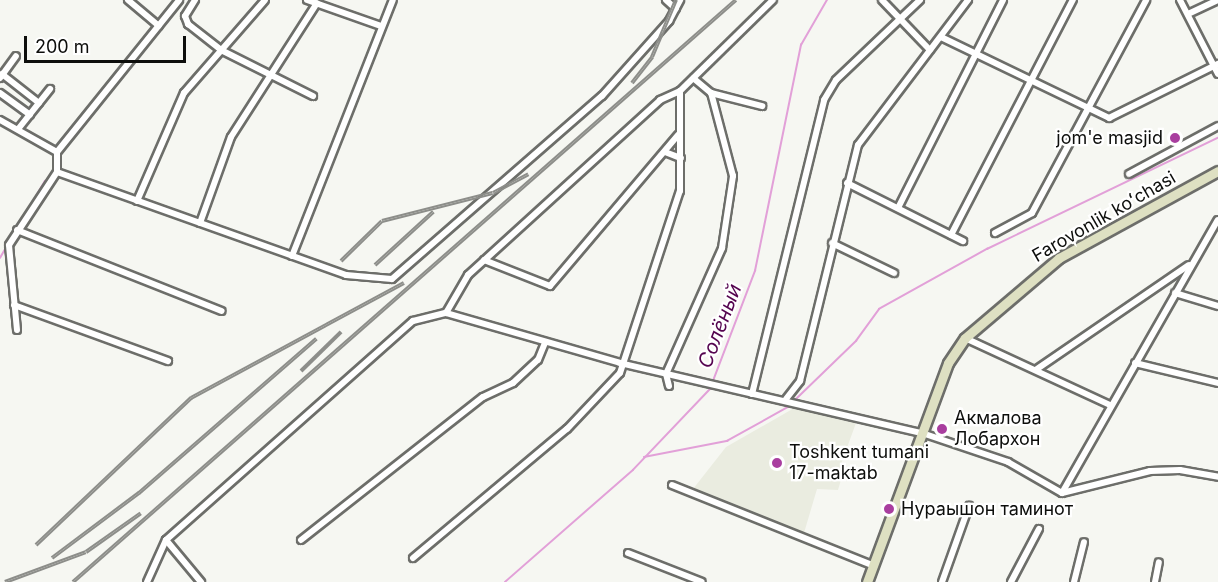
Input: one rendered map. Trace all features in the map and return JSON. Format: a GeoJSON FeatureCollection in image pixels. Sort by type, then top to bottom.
{"type":"FeatureCollection","features":[{"type":"Feature","properties":{"kind":"street"},"geometry":{"type":"LineString","coordinates":[[128,0],[159,26]]}},
{"type":"Feature","properties":{"kind":"street"},"geometry":{"type":"LineString","coordinates":[[17,330],[9,246],[17,230],[57,172],[57,152],[179,0]]}},
{"type":"Feature","properties":{"kind":"street"},"geometry":{"type":"LineString","coordinates":[[195,0],[184,18],[221,50],[313,96]]}},
{"type":"Feature","properties":{"kind":"street"},"geometry":{"type":"LineString","coordinates":[[137,201],[175,108],[265,0]]}},
{"type":"Feature","properties":{"kind":"street"},"geometry":{"type":"LineString","coordinates":[[307,0],[381,26]]}},
{"type":"Feature","properties":{"kind":"street"},"geometry":{"type":"LineString","coordinates":[[292,256],[393,0]]}},
{"type":"Feature","properties":{"kind":"street"},"geometry":{"type":"LineString","coordinates":[[666,0],[676,9]]}},
{"type":"Feature","properties":{"kind":"street"},"geometry":{"type":"LineString","coordinates":[[57,172],[346,275],[392,279],[602,96],[676,9],[680,0]]}},
{"type":"Feature","properties":{"kind":"street"},"geometry":{"type":"LineString","coordinates":[[446,313],[463,281],[484,260],[660,100],[680,91],[773,0]]}},
{"type":"Feature","properties":{"kind":"street"},"geometry":{"type":"LineString","coordinates":[[882,0],[930,50]]}},
{"type":"Feature","properties":{"kind":"street"},"geometry":{"type":"LineString","coordinates":[[752,394],[824,100],[836,80],[920,0]]}},
{"type":"Feature","properties":{"kind":"street"},"geometry":{"type":"LineString","coordinates":[[789,399],[800,381],[847,183],[865,134],[968,0]]}},
{"type":"Feature","properties":{"kind":"street"},"geometry":{"type":"LineString","coordinates":[[898,208],[1003,0]]}},
{"type":"Feature","properties":{"kind":"street"},"geometry":{"type":"LineString","coordinates":[[951,235],[1033,82],[1073,0]]}},
{"type":"Feature","properties":{"kind":"street"},"geometry":{"type":"LineString","coordinates":[[995,233],[1032,213],[1146,0]]}},
{"type":"Feature","properties":{"kind":"street"},"geometry":{"type":"LineString","coordinates":[[1180,0],[1216,65],[1218,74]]}},
{"type":"Feature","properties":{"kind":"street"},"geometry":{"type":"LineString","coordinates":[[1188,14],[1218,0]]}},
{"type":"Feature","properties":{"kind":"street"},"geometry":{"type":"LineString","coordinates":[[200,223],[231,137],[275,77],[317,3]]}},
{"type":"Feature","properties":{"kind":"street"},"geometry":{"type":"LineString","coordinates":[[941,37],[1088,110],[1114,117],[1216,65]]}},
{"type":"Feature","properties":{"kind":"street"},"geometry":{"type":"LineString","coordinates":[[16,56],[1,76],[39,103]]}},
{"type":"Feature","properties":{"kind":"street"},"geometry":{"type":"LineString","coordinates":[[693,78],[711,93],[762,106]]}},
{"type":"Feature","properties":{"kind":"street"},"geometry":{"type":"LineString","coordinates":[[20,128],[50,89]]}},
{"type":"Feature","properties":{"kind":"street"},"geometry":{"type":"LineString","coordinates":[[413,558],[610,389],[680,191],[681,158],[678,135],[680,91]]}},
{"type":"Feature","properties":{"kind":"street"},"geometry":{"type":"LineString","coordinates":[[0,93],[30,115]]}},
{"type":"Feature","properties":{"kind":"street"},"geometry":{"type":"LineString","coordinates":[[669,386],[666,374],[713,271],[729,212],[731,168],[711,93]]}},
{"type":"Feature","properties":{"kind":"street"},"geometry":{"type":"LineString","coordinates":[[0,120],[20,128],[57,152]]}},
{"type":"Feature","properties":{"kind":"street"},"geometry":{"type":"LineString","coordinates":[[1129,174],[1218,126]]}},
{"type":"Feature","properties":{"kind":"street"},"geometry":{"type":"LineString","coordinates":[[484,260],[550,286],[678,135]]}},
{"type":"Feature","properties":{"kind":"street"},"geometry":{"type":"LineString","coordinates":[[665,152],[681,158]]}},
{"type":"Feature","properties":{"kind":"street","name":"Farovonlik koʻchasi"},"geometry":{"type":"LineString","coordinates":[[867,582],[948,363],[966,338],[1003,300],[1059,258],[1218,171]]}},
{"type":"Feature","properties":{"kind":"street"},"geometry":{"type":"LineString","coordinates":[[847,183],[963,241]]}},
{"type":"Feature","properties":{"kind":"street"},"geometry":{"type":"LineString","coordinates":[[1062,493],[1110,405],[1218,220]]}},
{"type":"Feature","properties":{"kind":"street"},"geometry":{"type":"LineString","coordinates":[[17,230],[222,311]]}},
{"type":"Feature","properties":{"kind":"street"},"geometry":{"type":"LineString","coordinates":[[832,243],[894,273]]}},
{"type":"Feature","properties":{"kind":"street"},"geometry":{"type":"LineString","coordinates":[[1037,369],[1192,263]]}},
{"type":"Feature","properties":{"kind":"street"},"geometry":{"type":"LineString","coordinates":[[1175,293],[1218,306]]}},
{"type":"Feature","properties":{"kind":"street"},"geometry":{"type":"LineString","coordinates":[[14,305],[168,361]]}},
{"type":"Feature","properties":{"kind":"street"},"geometry":{"type":"LineString","coordinates":[[147,582],[166,540],[413,321],[446,313],[620,363],[719,387],[789,399],[922,433],[1008,462],[1062,493],[1150,471],[1180,470],[1218,477]]}},
{"type":"Feature","properties":{"kind":"street"},"geometry":{"type":"LineString","coordinates":[[966,338],[1037,369],[1110,405]]}},
{"type":"Feature","properties":{"kind":"street"},"geometry":{"type":"LineString","coordinates":[[301,540],[483,396],[513,383],[538,360],[545,343]]}},
{"type":"Feature","properties":{"kind":"street"},"geometry":{"type":"LineString","coordinates":[[1135,363],[1218,383]]}},
{"type":"Feature","properties":{"kind":"street"},"geometry":{"type":"LineString","coordinates":[[672,485],[872,566]]}},
{"type":"Feature","properties":{"kind":"street"},"geometry":{"type":"LineString","coordinates":[[942,582],[969,506]]}},
{"type":"Feature","properties":{"kind":"street"},"geometry":{"type":"LineString","coordinates":[[1011,582],[1039,529]]}},
{"type":"Feature","properties":{"kind":"street"},"geometry":{"type":"LineString","coordinates":[[166,540],[201,582]]}},
{"type":"Feature","properties":{"kind":"street"},"geometry":{"type":"LineString","coordinates":[[1074,582],[1084,542]]}},
{"type":"Feature","properties":{"kind":"street"},"geometry":{"type":"LineString","coordinates":[[628,553],[702,582]]}},
{"type":"Feature","properties":{"kind":"street"},"geometry":{"type":"LineString","coordinates":[[1155,582],[1159,562]]}},
{"type":"Feature","properties":{"kind":"shaded area","name":"Toshkent tumani 17-maktab"},"geometry":{"type":"Polygon","coordinates":[[[796,407],[856,423],[836,478],[841,480],[838,490],[817,489],[804,533],[693,489],[726,447],[796,407]]]}},
{"type":"Feature","properties":{"kind":"waterway","name":"Солёный"},"geometry":{"type":"LineString","coordinates":[[713,381],[755,271],[801,45],[827,0]]}},
{"type":"Feature","properties":{"kind":"waterway"},"geometry":{"type":"LineString","coordinates":[[795,400],[856,341],[879,309],[987,249],[1218,138]]}},
{"type":"Feature","properties":{"kind":"waterway"},"geometry":{"type":"LineString","coordinates":[[0,258],[45,181]]}},
{"type":"Feature","properties":{"kind":"waterway","name":"Солёный"},"geometry":{"type":"LineString","coordinates":[[505,582],[633,470],[713,386]]}},
{"type":"Feature","properties":{"kind":"waterway"},"geometry":{"type":"LineString","coordinates":[[644,457],[727,441],[790,406]]}},
{"type":"Feature","properties":{"kind":"railway"},"geometry":{"type":"LineString","coordinates":[[632,83],[652,57],[676,0]]}},
{"type":"Feature","properties":{"kind":"railway"},"geometry":{"type":"LineString","coordinates":[[73,582],[736,0]]}},
{"type":"Feature","properties":{"kind":"railway"},"geometry":{"type":"LineString","coordinates":[[341,261],[382,221],[493,193],[528,174]]}},
{"type":"Feature","properties":{"kind":"railway"},"geometry":{"type":"LineString","coordinates":[[375,265],[433,212]]}},
{"type":"Feature","properties":{"kind":"railway"},"geometry":{"type":"LineString","coordinates":[[36,545],[191,398],[404,283]]}},
{"type":"Feature","properties":{"kind":"railway"},"geometry":{"type":"LineString","coordinates":[[301,371],[341,332]]}},
{"type":"Feature","properties":{"kind":"railway"},"geometry":{"type":"LineString","coordinates":[[52,558],[139,493],[316,339]]}},
{"type":"Feature","properties":{"kind":"railway"},"geometry":{"type":"LineString","coordinates":[[5,582],[86,552],[141,513]]}},
{"type":"Feature","properties":{"kind":"place","name":"jom'e masjid"},"geometry":{"type":"Point","coordinates":[1175,138]}},
{"type":"Feature","properties":{"kind":"place","name":"Акмалова Лобархон"},"geometry":{"type":"Point","coordinates":[942,429]}},
{"type":"Feature","properties":{"kind":"place","name":"Toshkent tumani 17-maktab"},"geometry":{"type":"Point","coordinates":[777,463]}},
{"type":"Feature","properties":{"kind":"place","name":"Нураышон таминот"},"geometry":{"type":"Point","coordinates":[889,509]}}]}
